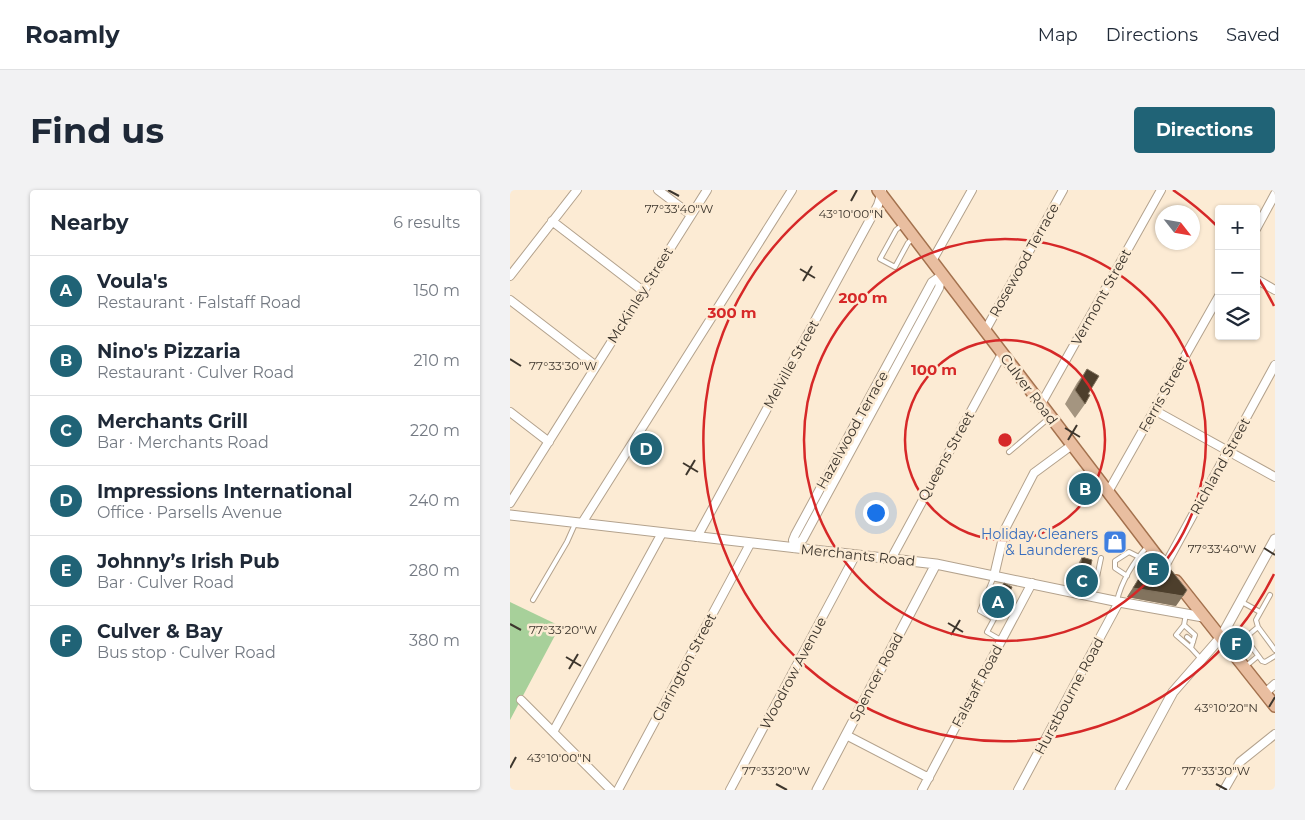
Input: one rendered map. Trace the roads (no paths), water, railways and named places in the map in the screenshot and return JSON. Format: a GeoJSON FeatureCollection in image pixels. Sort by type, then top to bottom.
{"type":"FeatureCollection","features":[{"type":"Feature","properties":{"kind":"main road","name":"Culver Road"},"geometry":{"type":"LineString","coordinates":[[880,191],[903,224],[1149,546],[1275,706]]}},
{"type":"Feature","properties":{"kind":"street"},"geometry":{"type":"LineString","coordinates":[[510,276],[577,190]]}},
{"type":"Feature","properties":{"kind":"street"},"geometry":{"type":"LineString","coordinates":[[658,190],[691,215]]}},
{"type":"Feature","properties":{"kind":"street","name":"McKinley Street"},"geometry":{"type":"LineString","coordinates":[[510,503],[707,190]]}},
{"type":"Feature","properties":{"kind":"street"},"geometry":{"type":"LineString","coordinates":[[579,523],[792,190]]}},
{"type":"Feature","properties":{"kind":"street"},"geometry":{"type":"LineString","coordinates":[[932,261],[972,190]]}},
{"type":"Feature","properties":{"kind":"street","name":"Rosewood Terrace"},"geometry":{"type":"LineString","coordinates":[[985,331],[1063,190]]}},
{"type":"Feature","properties":{"kind":"street","name":"Vermont Street"},"geometry":{"type":"LineString","coordinates":[[1041,404],[1161,190]]}},
{"type":"Feature","properties":{"kind":"street","name":"Melville Street"},"geometry":{"type":"LineString","coordinates":[[697,537],[878,205],[880,191]]}},
{"type":"Feature","properties":{"kind":"street"},"geometry":{"type":"LineString","coordinates":[[1260,222],[1275,194]]}},
{"type":"Feature","properties":{"kind":"street"},"geometry":{"type":"LineString","coordinates":[[552,221],[643,291]]}},
{"type":"Feature","properties":{"kind":"street","name":"Hazelwood Terrace"},"geometry":{"type":"LineString","coordinates":[[794,548],[793,540],[795,535],[932,282],[942,274]]}},
{"type":"Feature","properties":{"kind":"street","name":"Hazelwood Terrace"},"geometry":{"type":"LineString","coordinates":[[794,548],[803,539],[866,424],[939,288],[942,274]]}},
{"type":"Feature","properties":{"kind":"street"},"geometry":{"type":"LineString","coordinates":[[1260,281],[1275,290]]}},
{"type":"Feature","properties":{"kind":"street"},"geometry":{"type":"LineString","coordinates":[[510,300],[596,366]]}},
{"type":"Feature","properties":{"kind":"street","name":"Ferris Street"},"geometry":{"type":"LineString","coordinates":[[1108,492],[1215,303]]}},
{"type":"Feature","properties":{"kind":"street","name":"Queens Street"},"geometry":{"type":"LineString","coordinates":[[890,559],[1002,354]]}},
{"type":"Feature","properties":{"kind":"street","name":"Richland Street"},"geometry":{"type":"LineString","coordinates":[[1165,566],[1275,365]]}},
{"type":"Feature","properties":{"kind":"street"},"geometry":{"type":"LineString","coordinates":[[1154,410],[1275,477]]}},
{"type":"Feature","properties":{"kind":"street"},"geometry":{"type":"LineString","coordinates":[[510,412],[548,442]]}},
{"type":"Feature","properties":{"kind":"street"},"geometry":{"type":"LineString","coordinates":[[994,576],[1004,529],[1034,473],[1072,445]]}},
{"type":"Feature","properties":{"kind":"street","name":"Merchants Road"},"geometry":{"type":"LineString","coordinates":[[510,515],[936,564],[1118,602],[1204,617]]}},
{"type":"Feature","properties":{"kind":"street"},"geometry":{"type":"LineString","coordinates":[[553,732],[662,533]]}},
{"type":"Feature","properties":{"kind":"street"},"geometry":{"type":"LineString","coordinates":[[1120,790],[1173,692],[1221,637],[1275,539]]}},
{"type":"Feature","properties":{"kind":"street","name":"Clarington Street"},"geometry":{"type":"LineString","coordinates":[[618,790],[750,544]]}},
{"type":"Feature","properties":{"kind":"street","name":"Woodrow Avenue"},"geometry":{"type":"LineString","coordinates":[[730,790],[855,556]]}},
{"type":"Feature","properties":{"kind":"street","name":"Spencer Road"},"geometry":{"type":"LineString","coordinates":[[817,790],[936,564]]}},
{"type":"Feature","properties":{"kind":"street","name":"Falstaff Road"},"geometry":{"type":"LineString","coordinates":[[922,790],[1032,583]]}},
{"type":"Feature","properties":{"kind":"street","name":"Hurstbourne Road"},"geometry":{"type":"LineString","coordinates":[[1018,790],[1118,602]]}},
{"type":"Feature","properties":{"kind":"street"},"geometry":{"type":"LineString","coordinates":[[1265,693],[1275,684]]}},
{"type":"Feature","properties":{"kind":"street"},"geometry":{"type":"LineString","coordinates":[[521,700],[611,790]]}},
{"type":"Feature","properties":{"kind":"street"},"geometry":{"type":"LineString","coordinates":[[1224,790],[1240,762],[1275,734]]}},
{"type":"Feature","properties":{"kind":"street"},"geometry":{"type":"LineString","coordinates":[[846,735],[929,778]]}},
{"type":"Feature","properties":{"kind":"lane"},"geometry":{"type":"LineString","coordinates":[[903,224],[896,230],[880,259],[894,267],[908,243],[914,238]]}},
{"type":"Feature","properties":{"kind":"lane"},"geometry":{"type":"LineString","coordinates":[[1009,452],[1051,417]]}},
{"type":"Feature","properties":{"kind":"lane"},"geometry":{"type":"LineString","coordinates":[[858,420],[866,424]]}},
{"type":"Feature","properties":{"kind":"lane"},"geometry":{"type":"LineString","coordinates":[[533,600],[579,523]]}},
{"type":"Feature","properties":{"kind":"lane"},"geometry":{"type":"LineString","coordinates":[[1118,602],[1119,590],[1139,557],[1149,546]]}},
{"type":"Feature","properties":{"kind":"lane"},"geometry":{"type":"LineString","coordinates":[[1127,576],[1115,568],[1116,562],[1129,552],[1139,557]]}},
{"type":"Feature","properties":{"kind":"lane"},"geometry":{"type":"LineString","coordinates":[[1093,596],[1100,558]]}},
{"type":"Feature","properties":{"kind":"lane"},"geometry":{"type":"LineString","coordinates":[[994,576],[980,611],[994,619],[987,632],[1001,640]]}},
{"type":"Feature","properties":{"kind":"lane"},"geometry":{"type":"LineString","coordinates":[[1270,595],[1256,620],[1258,627],[1275,650]]}},
{"type":"Feature","properties":{"kind":"lane"},"geometry":{"type":"LineString","coordinates":[[1240,602],[1260,612]]}},
{"type":"Feature","properties":{"kind":"lane"},"geometry":{"type":"LineString","coordinates":[[1186,614],[1181,632],[1176,634],[1201,659]]}},
{"type":"Feature","properties":{"kind":"lane"},"geometry":{"type":"LineString","coordinates":[[1184,625],[1195,635],[1191,648]]}},
{"type":"Feature","properties":{"kind":"lane"},"geometry":{"type":"LineString","coordinates":[[1258,627],[1246,639],[1262,661],[1265,662],[1275,656]]}},
{"type":"Feature","properties":{"kind":"lane"},"geometry":{"type":"LineString","coordinates":[[1187,638],[1193,642]]}},
{"type":"Feature","properties":{"kind":"lane"},"geometry":{"type":"LineString","coordinates":[[1245,667],[1258,656]]}},
{"type":"Feature","properties":{"kind":"place","name":"Impressions International"},"geometry":{"type":"Point","coordinates":[646,449]}},
{"type":"Feature","properties":{"kind":"place","name":"Nino's Pizzaria"},"geometry":{"type":"Point","coordinates":[1085,489]}},
{"type":"Feature","properties":{"kind":"place","name":"Holiday Cleaners & Launderers"},"geometry":{"type":"Point","coordinates":[1115,542]}},
{"type":"Feature","properties":{"kind":"place","name":"Johnny’s Irish Pub"},"geometry":{"type":"Point","coordinates":[1153,569]}},
{"type":"Feature","properties":{"kind":"place","name":"Merchants Grill"},"geometry":{"type":"Point","coordinates":[1082,581]}},
{"type":"Feature","properties":{"kind":"place","name":"Voula's"},"geometry":{"type":"Point","coordinates":[998,602]}},
{"type":"Feature","properties":{"kind":"place","name":"Culver & Bay"},"geometry":{"type":"Point","coordinates":[1236,644]}}]}
